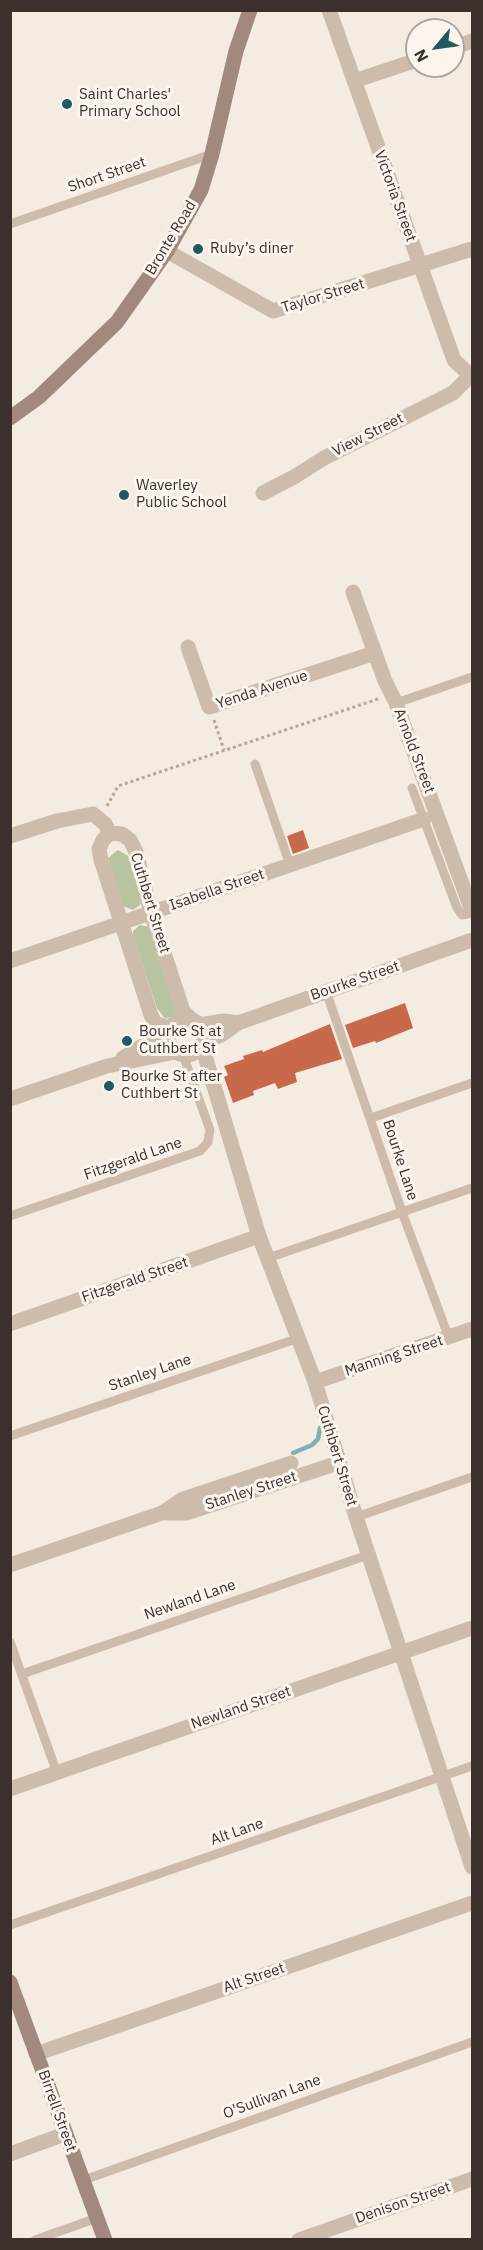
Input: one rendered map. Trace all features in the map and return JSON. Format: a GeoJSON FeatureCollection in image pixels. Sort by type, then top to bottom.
{"type":"FeatureCollection","features":[{"type":"Feature","properties":{"kind":"main road","name":"Bronte Road"},"geometry":{"type":"LineString","coordinates":[[10,418],[39,397],[117,322],[167,251],[201,190],[212,154],[236,51],[250,10]]}},
{"type":"Feature","properties":{"kind":"main road","name":"Birrell Street"},"geometry":{"type":"LineString","coordinates":[[10,1982],[81,2181],[105,2240]]}},
{"type":"Feature","properties":{"kind":"street","name":"Victoria Street"},"geometry":{"type":"LineString","coordinates":[[329,10],[454,360],[471,376]]}},
{"type":"Feature","properties":{"kind":"street"},"geometry":{"type":"LineString","coordinates":[[354,81],[405,64]]}},
{"type":"Feature","properties":{"kind":"street","name":"Taylor Street"},"geometry":{"type":"LineString","coordinates":[[167,251],[273,311],[472,249]]}},
{"type":"Feature","properties":{"kind":"street","name":"View Street"},"geometry":{"type":"LineString","coordinates":[[263,492],[361,438],[453,393],[471,376]]}},
{"type":"Feature","properties":{"kind":"street","name":"Arnold Street"},"geometry":{"type":"LineString","coordinates":[[353,591],[472,912]]}},
{"type":"Feature","properties":{"kind":"street","name":"Yenda Avenue"},"geometry":{"type":"LineString","coordinates":[[188,647],[209,707],[375,653]]}},
{"type":"Feature","properties":{"kind":"street"},"geometry":{"type":"LineString","coordinates":[[10,836],[75,816],[93,814],[100,819],[110,833],[103,840],[99,849],[121,923],[151,1015],[155,1023],[169,1031]]}},
{"type":"Feature","properties":{"kind":"street","name":"Isabella Street"},"geometry":{"type":"LineString","coordinates":[[10,961],[424,819]]}},
{"type":"Feature","properties":{"kind":"street","name":"Cuthbert Street"},"geometry":{"type":"LineString","coordinates":[[110,833],[122,834],[130,840],[136,852],[151,913],[183,1011],[195,1022]]}},
{"type":"Feature","properties":{"kind":"street","name":"Bourke Street"},"geometry":{"type":"LineString","coordinates":[[203,1044],[238,1023],[472,940]]}},
{"type":"Feature","properties":{"kind":"street"},"geometry":{"type":"LineString","coordinates":[[10,1099],[107,1066],[179,1054],[194,1054],[203,1044],[203,1031],[195,1022],[181,1019],[169,1031],[107,1066]]}},
{"type":"Feature","properties":{"kind":"street","name":"Bourke Street"},"geometry":{"type":"LineString","coordinates":[[195,1022],[238,1023]]}},
{"type":"Feature","properties":{"kind":"street"},"geometry":{"type":"LineString","coordinates":[[169,1031],[168,1043],[179,1054]]}},
{"type":"Feature","properties":{"kind":"street","name":"Cuthbert Street"},"geometry":{"type":"LineString","coordinates":[[203,1044],[259,1236],[315,1382],[338,1463],[472,1867]]}},
{"type":"Feature","properties":{"kind":"street","name":"Fitzgerald Street"},"geometry":{"type":"LineString","coordinates":[[10,1324],[259,1236]]}},
{"type":"Feature","properties":{"kind":"street","name":"Manning Street"},"geometry":{"type":"LineString","coordinates":[[315,1382],[472,1329]]}},
{"type":"Feature","properties":{"kind":"street","name":"Stanley Street"},"geometry":{"type":"LineString","coordinates":[[10,1565],[162,1513],[183,1499],[291,1463]]}},
{"type":"Feature","properties":{"kind":"street","name":"Stanley Street"},"geometry":{"type":"LineString","coordinates":[[162,1513],[187,1513],[338,1463]]}},
{"type":"Feature","properties":{"kind":"street","name":"Newland Street"},"geometry":{"type":"LineString","coordinates":[[10,1789],[472,1628]]}},
{"type":"Feature","properties":{"kind":"street","name":"Alt Street"},"geometry":{"type":"LineString","coordinates":[[36,2054],[472,1903]]}},
{"type":"Feature","properties":{"kind":"street"},"geometry":{"type":"LineString","coordinates":[[10,2154],[65,2134]]}},
{"type":"Feature","properties":{"kind":"street","name":"Denison Street"},"geometry":{"type":"LineString","coordinates":[[299,2240],[472,2179]]}},
{"type":"Feature","properties":{"kind":"lane","name":"Short Street"},"geometry":{"type":"LineString","coordinates":[[10,224],[212,154]]}},
{"type":"Feature","properties":{"kind":"lane"},"geometry":{"type":"LineString","coordinates":[[393,698],[472,677]]}},
{"type":"Feature","properties":{"kind":"lane"},"geometry":{"type":"LineString","coordinates":[[255,764],[290,865]]}},
{"type":"Feature","properties":{"kind":"lane","name":"Arnold Street"},"geometry":{"type":"LineString","coordinates":[[412,788],[456,908],[462,915],[472,912]]}},
{"type":"Feature","properties":{"kind":"lane","name":"Bourke Lane"},"geometry":{"type":"LineString","coordinates":[[326,991],[402,1212],[449,1338]]}},
{"type":"Feature","properties":{"kind":"lane","name":"Fitzgerald Lane"},"geometry":{"type":"LineString","coordinates":[[10,1216],[200,1152],[208,1142],[210,1131],[179,1054]]}},
{"type":"Feature","properties":{"kind":"lane"},"geometry":{"type":"LineString","coordinates":[[370,1118],[472,1083]]}},
{"type":"Feature","properties":{"kind":"lane"},"geometry":{"type":"LineString","coordinates":[[268,1258],[472,1188]]}},
{"type":"Feature","properties":{"kind":"lane","name":"Stanley Lane"},"geometry":{"type":"LineString","coordinates":[[10,1436],[299,1338]]}},
{"type":"Feature","properties":{"kind":"lane"},"geometry":{"type":"LineString","coordinates":[[356,1517],[472,1477]]}},
{"type":"Feature","properties":{"kind":"lane","name":"Newland Lane"},"geometry":{"type":"LineString","coordinates":[[22,1674],[368,1555]]}},
{"type":"Feature","properties":{"kind":"lane"},"geometry":{"type":"LineString","coordinates":[[10,1642],[57,1773]]}},
{"type":"Feature","properties":{"kind":"lane","name":"Alt Lane"},"geometry":{"type":"LineString","coordinates":[[10,1926],[472,1766]]}},
{"type":"Feature","properties":{"kind":"lane","name":"O'Sullivan Lane"},"geometry":{"type":"LineString","coordinates":[[81,2181],[472,2042]]}},
{"type":"Feature","properties":{"kind":"lane"},"geometry":{"type":"LineString","coordinates":[[35,2240],[97,2218]]}},
{"type":"Feature","properties":{"kind":"path"},"geometry":{"type":"LineString","coordinates":[[100,819],[118,786],[385,697],[393,698]]}},
{"type":"Feature","properties":{"kind":"path"},"geometry":{"type":"LineString","coordinates":[[209,707],[224,750]]}},
{"type":"Feature","properties":{"kind":"green space"},"geometry":{"type":"Polygon","coordinates":[[[118,850],[128,856],[142,897],[140,905],[133,910],[123,906],[108,858],[118,850]]]}},
{"type":"Feature","properties":{"kind":"green space"},"geometry":{"type":"Polygon","coordinates":[[[140,925],[150,927],[177,1014],[165,1019],[157,1008],[133,936],[133,931],[140,925]]]}},
{"type":"Feature","properties":{"kind":"building"},"geometry":{"type":"Polygon","coordinates":[[[303,830],[309,848],[293,854],[287,836],[303,830]]]}},
{"type":"Feature","properties":{"kind":"building"},"geometry":{"type":"Polygon","coordinates":[[[405,1003],[413,1028],[376,1043],[375,1041],[353,1048],[345,1025],[405,1003]]]}},
{"type":"Feature","properties":{"kind":"building"},"geometry":{"type":"Polygon","coordinates":[[[330,1024],[342,1059],[295,1073],[297,1082],[278,1089],[275,1083],[253,1091],[254,1095],[233,1103],[224,1077],[228,1075],[224,1066],[244,1059],[243,1056],[262,1050],[263,1052],[330,1024]]]}},
{"type":"Feature","properties":{"kind":"waterway"},"geometry":{"type":"LineString","coordinates":[[293,1453],[312,1445],[318,1439],[320,1428]]}},
{"type":"Feature","properties":{"kind":"place","name":"Saint Charles' Primary School"},"geometry":{"type":"Point","coordinates":[67,104]}},
{"type":"Feature","properties":{"kind":"place","name":"Ruby’s diner"},"geometry":{"type":"Point","coordinates":[198,249]}},
{"type":"Feature","properties":{"kind":"place","name":"Waverley Public School"},"geometry":{"type":"Point","coordinates":[124,495]}},
{"type":"Feature","properties":{"kind":"place","name":"Bourke St at Cuthbert St"},"geometry":{"type":"Point","coordinates":[127,1041]}},
{"type":"Feature","properties":{"kind":"place","name":"Bourke St after Cuthbert St"},"geometry":{"type":"Point","coordinates":[109,1086]}}]}
